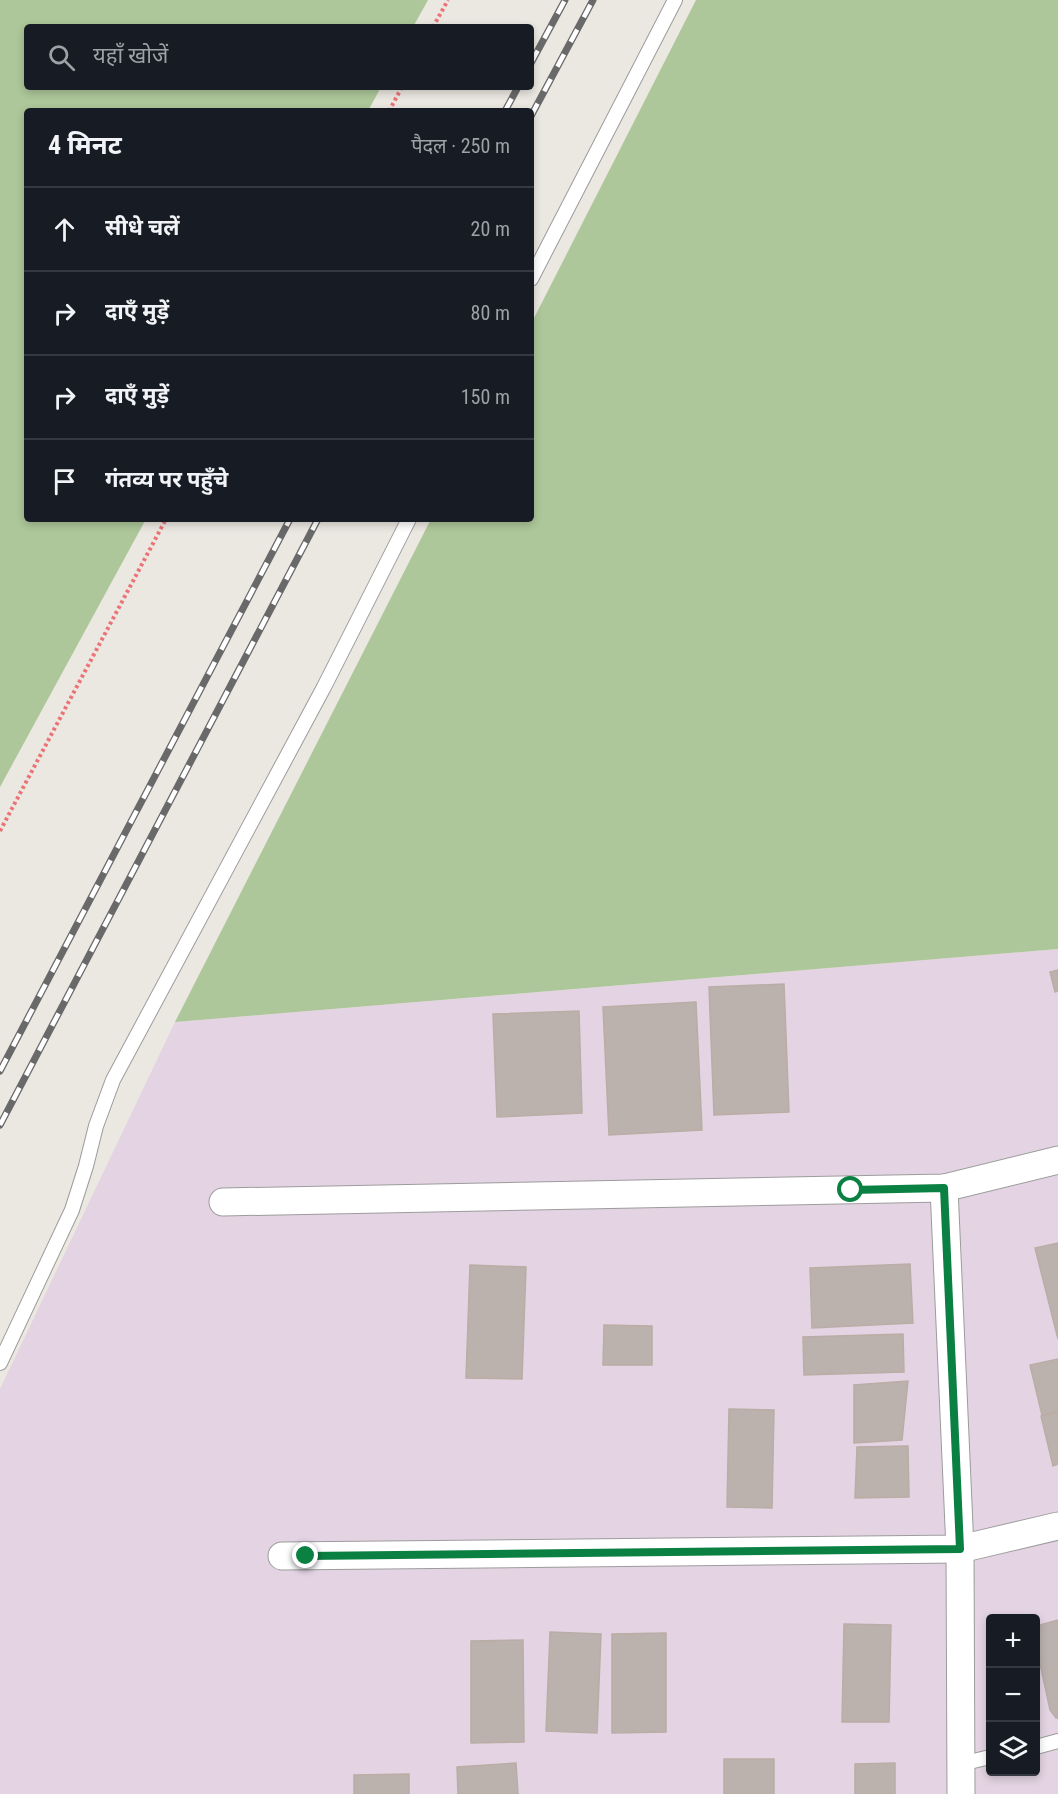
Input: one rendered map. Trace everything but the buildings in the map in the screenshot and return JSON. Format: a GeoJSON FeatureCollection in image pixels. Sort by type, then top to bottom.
{"type":"FeatureCollection","features":[{"type":"Feature","properties":{"kind":"street"},"geometry":{"type":"LineString","coordinates":[[223,1202],[944,1188],[1058,1160]]}},
{"type":"Feature","properties":{"kind":"street"},"geometry":{"type":"LineString","coordinates":[[944,1188],[960,1549],[961,1794]]}},
{"type":"Feature","properties":{"kind":"street"},"geometry":{"type":"LineString","coordinates":[[282,1556],[960,1549],[1058,1526]]}},
{"type":"Feature","properties":{"kind":"lane"},"geometry":{"type":"LineString","coordinates":[[534,273],[675,0]]}},
{"type":"Feature","properties":{"kind":"lane"},"geometry":{"type":"LineString","coordinates":[[0,1363],[72,1210],[96,1126],[113,1080],[324,687],[407,522]]}},
{"type":"Feature","properties":{"kind":"lane"},"geometry":{"type":"LineString","coordinates":[[1040,1746],[1058,1741]]}},
{"type":"Feature","properties":{"kind":"lane"},"geometry":{"type":"LineString","coordinates":[[961,1764],[986,1758]]}},
{"type":"Feature","properties":{"kind":"path"},"geometry":{"type":"LineString","coordinates":[[435,24],[448,0]]}},
{"type":"Feature","properties":{"kind":"path"},"geometry":{"type":"LineString","coordinates":[[391,108],[400,90]]}},
{"type":"Feature","properties":{"kind":"path"},"geometry":{"type":"LineString","coordinates":[[0,831],[164,522]]}},
{"type":"Feature","properties":{"kind":"shaded area"},"geometry":{"type":"Polygon","coordinates":[[[1058,949],[1058,1794],[0,1794],[0,1389],[175,1022],[1058,949]]]}},
{"type":"Feature","properties":{"kind":"green space"},"geometry":{"type":"Polygon","coordinates":[[[0,0],[428,0],[415,24],[24,24],[24,90],[379,90],[370,108],[24,108],[24,522],[144,522],[0,787],[0,0]]]}},
{"type":"Feature","properties":{"kind":"green space"},"geometry":{"type":"Polygon","coordinates":[[[696,0],[1058,0],[1058,949],[175,1022],[429,522],[534,522],[534,318],[696,0]]]}},
{"type":"Feature","properties":{"kind":"railway"},"geometry":{"type":"LineString","coordinates":[[534,57],[565,0]]}},
{"type":"Feature","properties":{"kind":"railway"},"geometry":{"type":"LineString","coordinates":[[534,110],[593,0]]}},
{"type":"Feature","properties":{"kind":"railway"},"geometry":{"type":"LineString","coordinates":[[507,108],[516,90]]}},
{"type":"Feature","properties":{"kind":"railway"},"geometry":{"type":"LineString","coordinates":[[0,1071],[288,522]]}},
{"type":"Feature","properties":{"kind":"railway"},"geometry":{"type":"LineString","coordinates":[[0,1125],[316,522]]}},
{"type":"Feature","properties":{"kind":"route"},"geometry":{"type":"LineString","coordinates":[[306,1556],[960,1549],[944,1188],[851,1190]]}}]}
